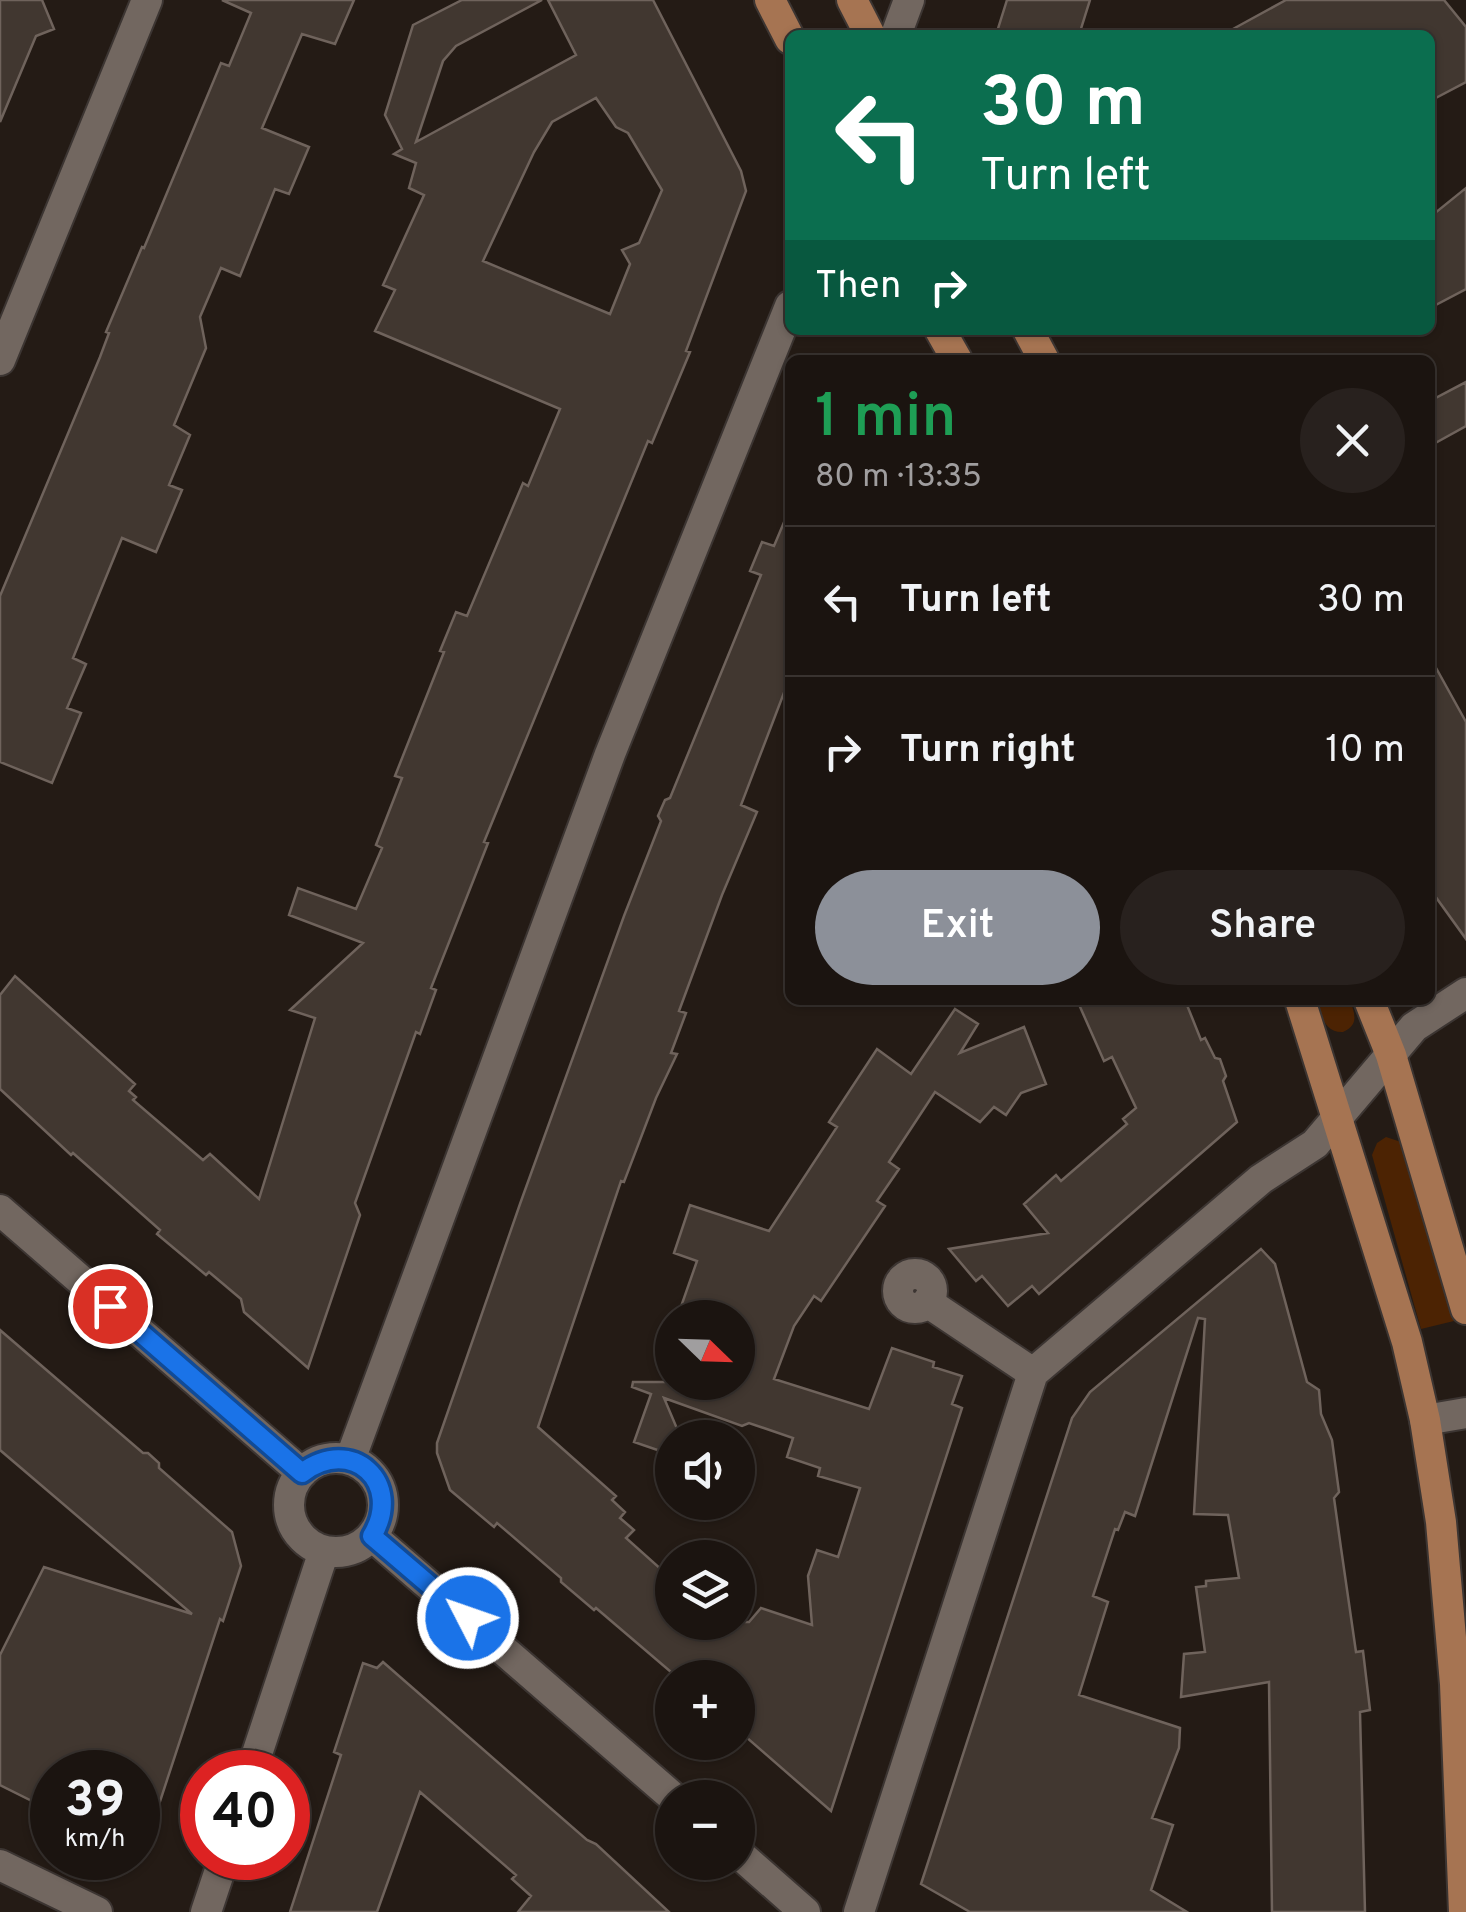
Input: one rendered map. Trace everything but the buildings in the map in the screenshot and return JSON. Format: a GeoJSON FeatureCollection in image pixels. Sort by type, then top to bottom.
{"type":"FeatureCollection","features":[{"type":"Feature","properties":{"kind":"main road"},"geometry":{"type":"LineString","coordinates":[[770,0],[785,30]]}},
{"type":"Feature","properties":{"kind":"main road"},"geometry":{"type":"LineString","coordinates":[[852,0],[867,30]]}},
{"type":"Feature","properties":{"kind":"main road"},"geometry":{"type":"LineString","coordinates":[[1302,1005],[1407,1342],[1425,1420],[1441,1522],[1455,1684],[1464,1912]]}},
{"type":"Feature","properties":{"kind":"main road"},"geometry":{"type":"LineString","coordinates":[[1372,1005],[1466,1309]]}},
{"type":"Feature","properties":{"kind":"street"},"geometry":{"type":"LineString","coordinates":[[0,360],[147,0]]}},
{"type":"Feature","properties":{"kind":"street"},"geometry":{"type":"LineString","coordinates":[[898,30],[909,0]]}},
{"type":"Feature","properties":{"kind":"street"},"geometry":{"type":"LineString","coordinates":[[350,1460],[610,754],[785,320]]}},
{"type":"Feature","properties":{"kind":"street"},"geometry":{"type":"LineString","coordinates":[[858,1912],[1033,1373],[1261,1179],[1315,1144],[1414,1026],[1466,993]]}},
{"type":"Feature","properties":{"kind":"street"},"geometry":{"type":"LineString","coordinates":[[0,1210],[302,1473]]}},
{"type":"Feature","properties":{"kind":"street"},"geometry":{"type":"LineString","coordinates":[[928,1302],[1033,1373]]}},
{"type":"Feature","properties":{"kind":"street"},"geometry":{"type":"LineString","coordinates":[[1425,1420],[1466,1413]]}},
{"type":"Feature","properties":{"kind":"street"},"geometry":{"type":"LineString","coordinates":[[325,1459],[350,1460],[366,1468],[376,1480],[383,1508],[372,1536],[355,1549],[324,1551],[301,1536],[294,1525],[290,1498],[302,1473],[325,1459]]}},
{"type":"Feature","properties":{"kind":"street"},"geometry":{"type":"LineString","coordinates":[[372,1536],[655,1782]]}},
{"type":"Feature","properties":{"kind":"street"},"geometry":{"type":"LineString","coordinates":[[258,1750],[324,1551]]}},
{"type":"Feature","properties":{"kind":"street"},"geometry":{"type":"LineString","coordinates":[[0,1864],[97,1912]]}},
{"type":"Feature","properties":{"kind":"street"},"geometry":{"type":"LineString","coordinates":[[755,1868],[806,1912]]}},
{"type":"Feature","properties":{"kind":"street"},"geometry":{"type":"LineString","coordinates":[[206,1912],[217,1880]]}},
{"type":"Feature","properties":{"kind":"shaded area"},"geometry":{"type":"Polygon","coordinates":[[[1317,1005],[1351,1005],[1354,1022],[1343,1032],[1332,1030],[1317,1005]]]}},
{"type":"Feature","properties":{"kind":"shaded area"},"geometry":{"type":"Polygon","coordinates":[[[1386,1137],[1401,1142],[1405,1149],[1454,1321],[1421,1329],[1372,1155],[1377,1143],[1386,1137]]]}},
{"type":"Feature","properties":{"kind":"route"},"geometry":{"type":"LineString","coordinates":[[110,1306],[302,1473],[325,1459],[350,1460],[366,1468],[382,1493],[380,1523],[372,1536],[468,1618]]}}]}
